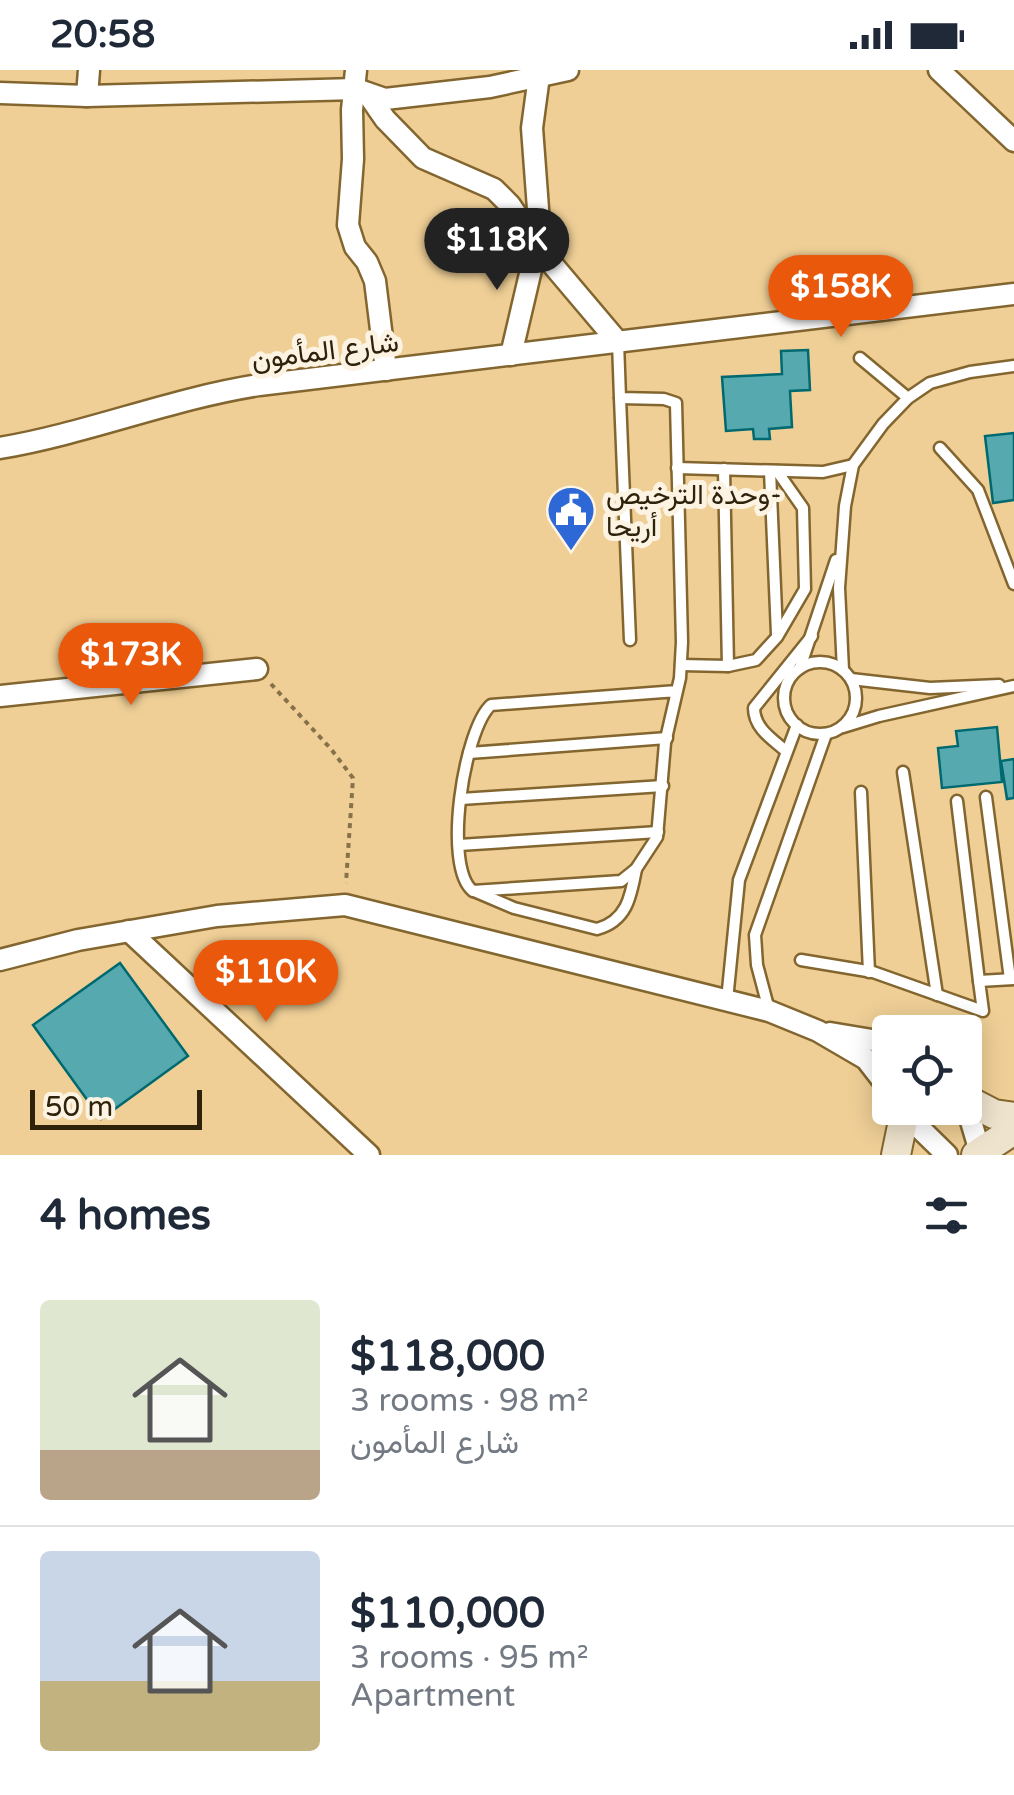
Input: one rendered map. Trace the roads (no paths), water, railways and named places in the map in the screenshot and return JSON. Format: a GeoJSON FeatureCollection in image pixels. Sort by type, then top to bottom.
{"type":"FeatureCollection","features":[{"type":"Feature","properties":{"kind":"main road"},"geometry":{"type":"LineString","coordinates":[[982,1108],[1014,1117]]}},
{"type":"Feature","properties":{"kind":"main road"},"geometry":{"type":"LineString","coordinates":[[896,1155],[899,1125]]}},
{"type":"Feature","properties":{"kind":"main road"},"geometry":{"type":"LineString","coordinates":[[979,1154],[1014,1130]]}},
{"type":"Feature","properties":{"kind":"street"},"geometry":{"type":"LineString","coordinates":[[87,96],[89,70]]}},
{"type":"Feature","properties":{"kind":"street"},"geometry":{"type":"LineString","coordinates":[[0,93],[87,96],[360,84],[385,99],[490,87],[568,70]]}},
{"type":"Feature","properties":{"kind":"street"},"geometry":{"type":"LineString","coordinates":[[939,70],[1014,141]]}},
{"type":"Feature","properties":{"kind":"street"},"geometry":{"type":"LineString","coordinates":[[511,355],[539,248],[532,128],[539,76]]}},
{"type":"Feature","properties":{"kind":"street"},"geometry":{"type":"LineString","coordinates":[[360,84],[385,118],[423,158],[494,189],[618,342]]}},
{"type":"Feature","properties":{"kind":"street"},"geometry":{"type":"LineString","coordinates":[[360,84],[352,110],[348,225],[355,247],[375,281],[386,370]]}},
{"type":"Feature","properties":{"kind":"street","name":"شارع المأمون"},"geometry":{"type":"LineString","coordinates":[[0,448],[60,438],[210,392],[1014,294]]}},
{"type":"Feature","properties":{"kind":"street"},"geometry":{"type":"LineString","coordinates":[[0,696],[257,670]]}},
{"type":"Feature","properties":{"kind":"street"},"geometry":{"type":"LineString","coordinates":[[0,960],[129,931],[258,911],[344,905],[769,1011],[818,1031],[866,1059],[872,1067]]}},
{"type":"Feature","properties":{"kind":"street"},"geometry":{"type":"LineString","coordinates":[[129,931],[369,1155]]}},
{"type":"Feature","properties":{"kind":"street"},"geometry":{"type":"LineString","coordinates":[[818,1031],[872,1040]]}},
{"type":"Feature","properties":{"kind":"street"},"geometry":{"type":"LineString","coordinates":[[915,1125],[946,1155]]}},
{"type":"Feature","properties":{"kind":"street"},"geometry":{"type":"LineString","coordinates":[[971,1125],[979,1154]]}},
{"type":"Feature","properties":{"kind":"lane"},"geometry":{"type":"LineString","coordinates":[[618,342],[630,640]]}},
{"type":"Feature","properties":{"kind":"lane"},"geometry":{"type":"LineString","coordinates":[[860,358],[908,398]]}},
{"type":"Feature","properties":{"kind":"lane"},"geometry":{"type":"LineString","coordinates":[[769,1011],[754,949],[755,936],[832,732],[854,712],[856,701],[847,674],[839,588],[853,465],[883,424],[908,398],[930,384],[970,372],[1014,366]]}},
{"type":"Feature","properties":{"kind":"lane"},"geometry":{"type":"LineString","coordinates":[[620,398],[676,403],[681,665],[677,690],[667,738],[658,832],[636,869],[630,902],[611,925],[597,928],[514,908],[464,884],[459,845],[462,799],[468,753],[481,713],[492,704],[677,690]]}},
{"type":"Feature","properties":{"kind":"lane"},"geometry":{"type":"LineString","coordinates":[[940,448],[978,490],[1013,573],[1014,584]]}},
{"type":"Feature","properties":{"kind":"lane"},"geometry":{"type":"LineString","coordinates":[[677,468],[823,472],[853,465]]}},
{"type":"Feature","properties":{"kind":"lane"},"geometry":{"type":"LineString","coordinates":[[724,469],[728,666]]}},
{"type":"Feature","properties":{"kind":"lane"},"geometry":{"type":"LineString","coordinates":[[681,665],[728,666],[756,660],[777,636],[805,589],[803,508],[774,471]]}},
{"type":"Feature","properties":{"kind":"lane"},"geometry":{"type":"LineString","coordinates":[[774,471],[777,636]]}},
{"type":"Feature","properties":{"kind":"lane"},"geometry":{"type":"LineString","coordinates":[[842,540],[800,668],[785,687],[786,712],[797,725],[814,734],[832,732],[879,716],[1014,685]]}},
{"type":"Feature","properties":{"kind":"lane"},"geometry":{"type":"LineString","coordinates":[[786,751],[760,728],[754,708],[812,636]]}},
{"type":"Feature","properties":{"kind":"lane"},"geometry":{"type":"LineString","coordinates":[[800,668],[822,662],[847,674],[930,688],[1014,685]]}},
{"type":"Feature","properties":{"kind":"lane"},"geometry":{"type":"LineString","coordinates":[[727,1001],[739,880],[797,725]]}},
{"type":"Feature","properties":{"kind":"lane"},"geometry":{"type":"LineString","coordinates":[[468,753],[667,738]]}},
{"type":"Feature","properties":{"kind":"lane"},"geometry":{"type":"LineString","coordinates":[[904,772],[938,994]]}},
{"type":"Feature","properties":{"kind":"lane"},"geometry":{"type":"LineString","coordinates":[[462,799],[662,786]]}},
{"type":"Feature","properties":{"kind":"lane"},"geometry":{"type":"LineString","coordinates":[[861,792],[869,972]]}},
{"type":"Feature","properties":{"kind":"lane"},"geometry":{"type":"LineString","coordinates":[[979,980],[1012,979],[986,797]]}},
{"type":"Feature","properties":{"kind":"lane"},"geometry":{"type":"LineString","coordinates":[[801,960],[869,972],[983,1011],[957,801]]}},
{"type":"Feature","properties":{"kind":"lane"},"geometry":{"type":"LineString","coordinates":[[459,845],[658,832]]}},
{"type":"Feature","properties":{"kind":"lane"},"geometry":{"type":"LineString","coordinates":[[473,891],[621,881],[636,869]]}},
{"type":"Feature","properties":{"kind":"place","name":"وحدة الترخيص- أريحا"},"geometry":{"type":"Point","coordinates":[571,552]}}]}
